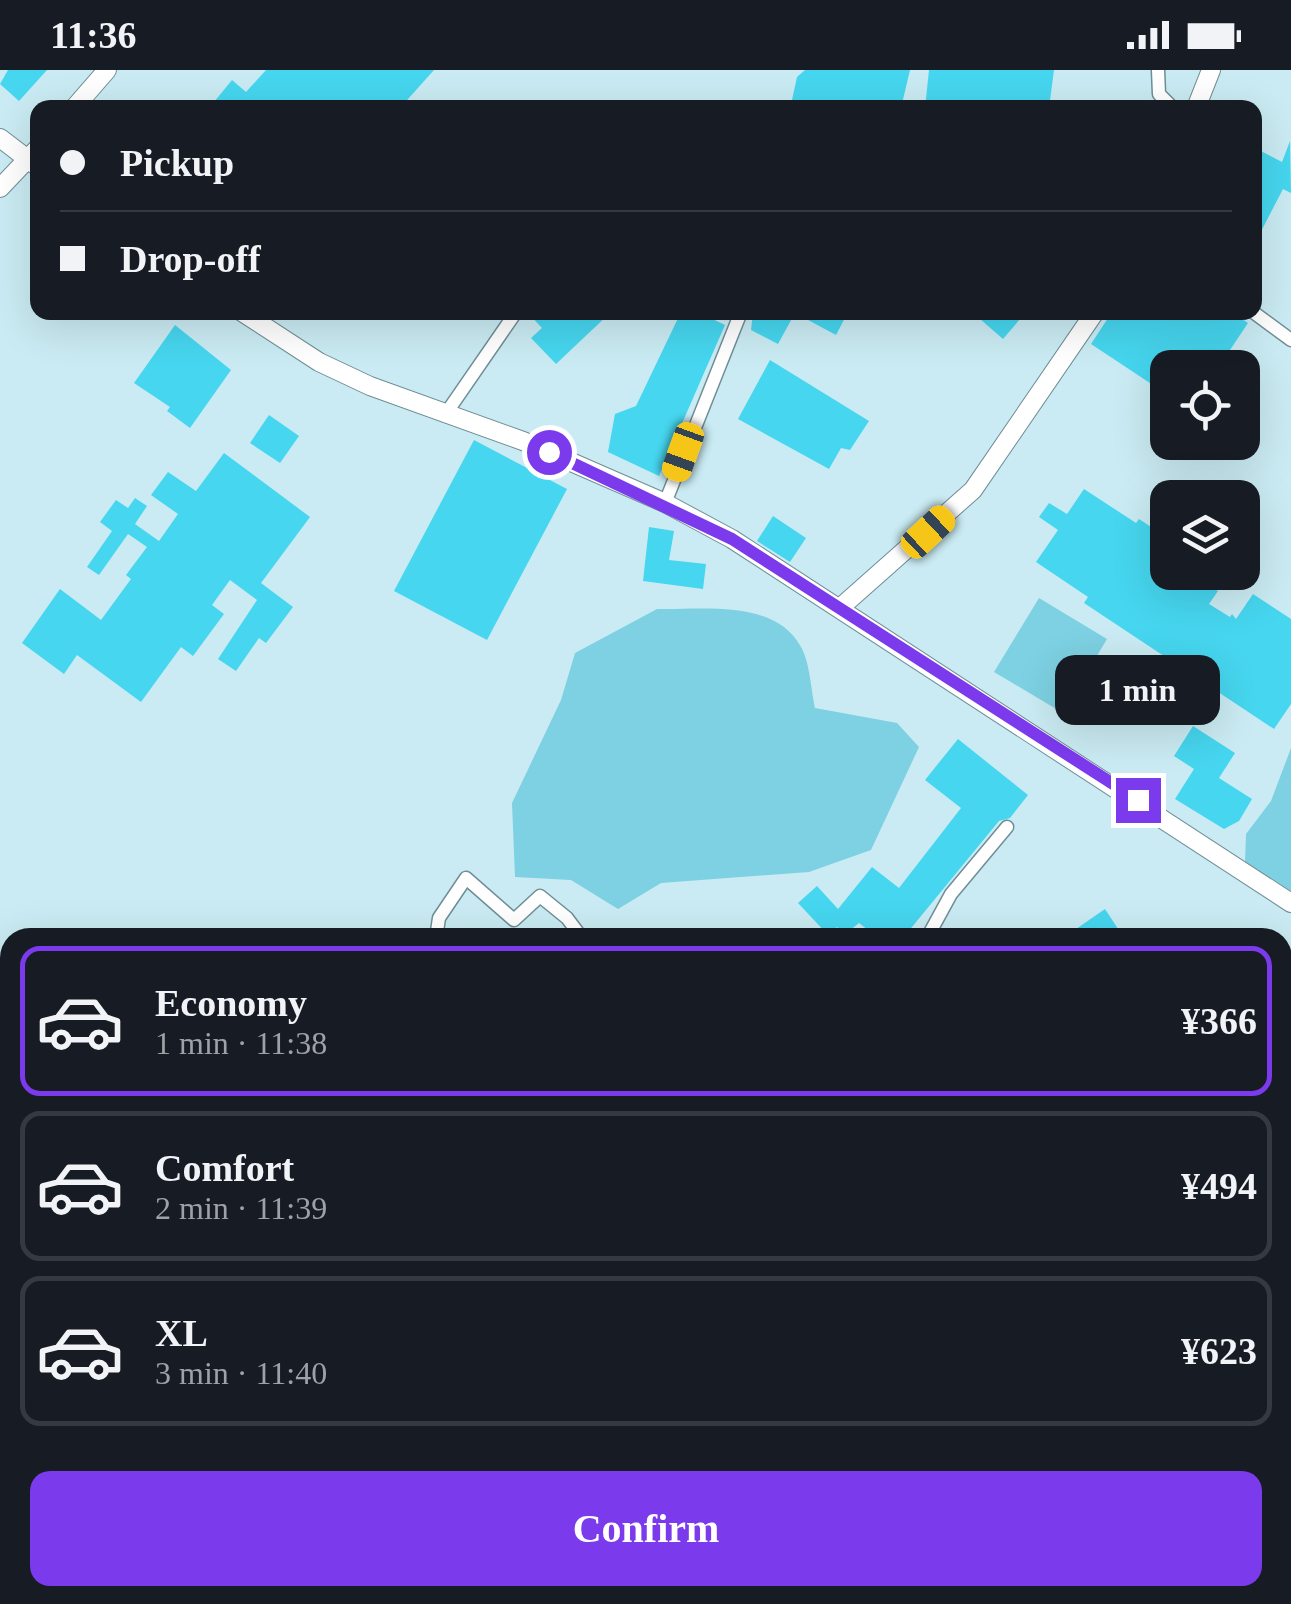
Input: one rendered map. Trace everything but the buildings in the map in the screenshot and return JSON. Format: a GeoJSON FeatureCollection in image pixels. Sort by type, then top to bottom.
{"type":"FeatureCollection","features":[{"type":"Feature","properties":{"kind":"street"},"geometry":{"type":"LineString","coordinates":[[81,100],[108,70]]}},
{"type":"Feature","properties":{"kind":"street"},"geometry":{"type":"LineString","coordinates":[[1158,70],[1160,94],[1166,100]]}},
{"type":"Feature","properties":{"kind":"street"},"geometry":{"type":"LineString","coordinates":[[1199,100],[1211,70]]}},
{"type":"Feature","properties":{"kind":"street"},"geometry":{"type":"LineString","coordinates":[[0,138],[30,156]]}},
{"type":"Feature","properties":{"kind":"street"},"geometry":{"type":"LineString","coordinates":[[0,188],[30,162]]}},
{"type":"Feature","properties":{"kind":"street"},"geometry":{"type":"LineString","coordinates":[[1262,319],[1291,340]]}},
{"type":"Feature","properties":{"kind":"street"},"geometry":{"type":"LineString","coordinates":[[254,320],[318,362],[370,386],[448,412],[664,503],[732,539],[1291,903]]}},
{"type":"Feature","properties":{"kind":"street"},"geometry":{"type":"LineString","coordinates":[[448,412],[511,320]]}},
{"type":"Feature","properties":{"kind":"street"},"geometry":{"type":"LineString","coordinates":[[664,503],[738,320]]}},
{"type":"Feature","properties":{"kind":"street"},"geometry":{"type":"LineString","coordinates":[[841,607],[973,490],[1090,320]]}},
{"type":"Feature","properties":{"kind":"street"},"geometry":{"type":"LineString","coordinates":[[932,928],[951,894],[1006,827]]}},
{"type":"Feature","properties":{"kind":"street"},"geometry":{"type":"LineString","coordinates":[[438,928],[439,918],[466,878],[514,920],[540,896],[575,928]]}},
{"type":"Feature","properties":{"kind":"shaded area"},"geometry":{"type":"Polygon","coordinates":[[[1039,598],[1107,639],[1063,713],[994,672],[1039,598]]]}},
{"type":"Feature","properties":{"kind":"shaded area"},"geometry":{"type":"Polygon","coordinates":[[[657,609],[737,610],[774,621],[789,632],[804,653],[815,708],[897,723],[919,747],[871,850],[809,872],[661,883],[618,909],[571,880],[515,877],[512,803],[561,700],[575,653],[657,609]]]}},
{"type":"Feature","properties":{"kind":"shaded area"},"geometry":{"type":"Polygon","coordinates":[[[1291,748],[1291,891],[1245,863],[1246,834],[1271,801],[1291,748]]]}},
{"type":"Feature","properties":{"kind":"route"},"geometry":{"type":"LineString","coordinates":[[549,452],[664,503],[732,539],[1138,800]]}}]}
